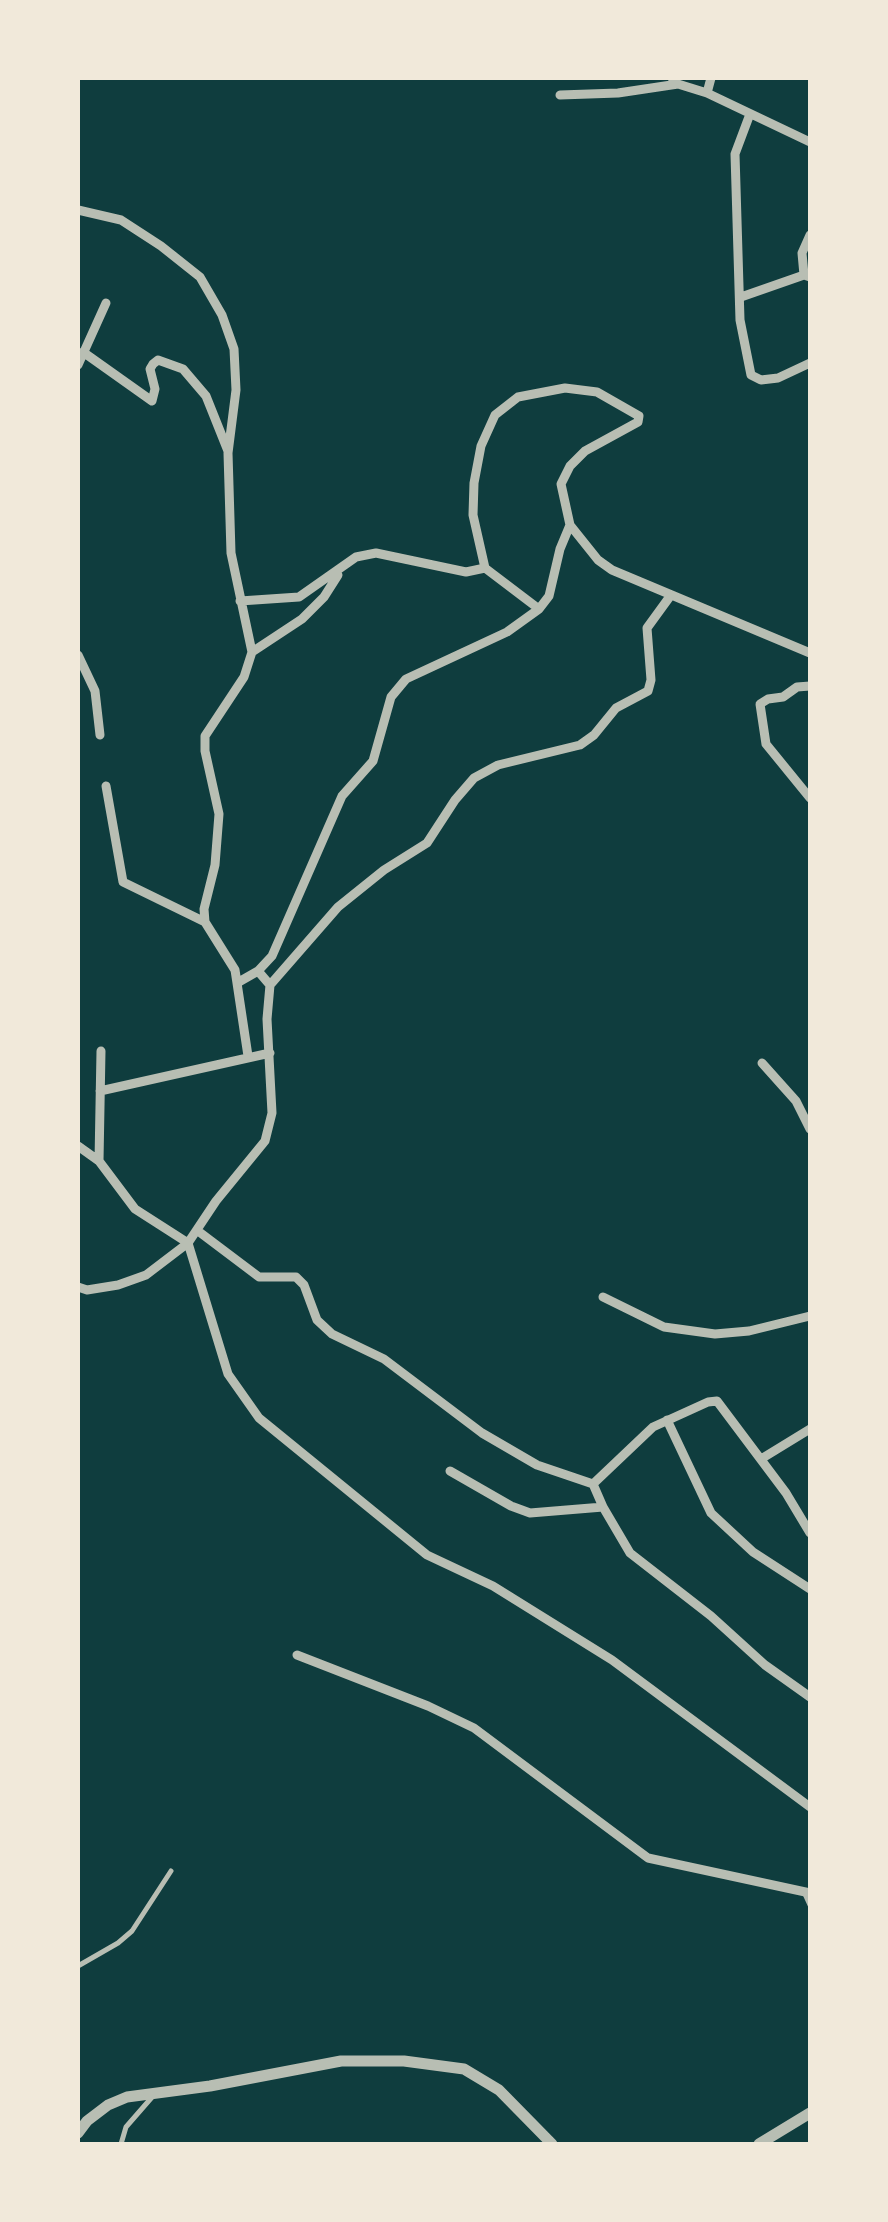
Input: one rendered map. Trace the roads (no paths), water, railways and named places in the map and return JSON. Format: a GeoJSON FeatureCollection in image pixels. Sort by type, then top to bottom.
{"type":"FeatureCollection","features":[{"type":"Feature","properties":{"kind":"street"},"geometry":{"type":"LineString","coordinates":[[707,94],[710,78]]}},
{"type":"Feature","properties":{"kind":"street"},"geometry":{"type":"LineString","coordinates":[[560,95],[618,93],[675,81],[810,142]]}},
{"type":"Feature","properties":{"kind":"street"},"geometry":{"type":"LineString","coordinates":[[750,114],[735,154],[740,320],[751,374],[762,380],[778,378],[810,363]]}},
{"type":"Feature","properties":{"kind":"street"},"geometry":{"type":"LineString","coordinates":[[78,210],[121,220],[200,278],[222,315],[234,349],[236,390],[228,453],[230,553],[252,652],[244,677],[205,736],[219,814],[214,865],[204,909],[205,922],[235,970],[248,1056]]}},
{"type":"Feature","properties":{"kind":"street"},"geometry":{"type":"LineString","coordinates":[[741,297],[807,276],[802,253],[810,235]]}},
{"type":"Feature","properties":{"kind":"street"},"geometry":{"type":"LineString","coordinates":[[78,364],[106,303]]}},
{"type":"Feature","properties":{"kind":"street"},"geometry":{"type":"LineString","coordinates":[[83,352],[152,401],[156,389],[150,369],[153,364],[158,360],[184,369],[206,396],[228,453]]}},
{"type":"Feature","properties":{"kind":"street"},"geometry":{"type":"LineString","coordinates":[[539,609],[485,568],[473,515],[481,446],[494,415],[518,397],[564,388],[597,392],[636,413],[640,420],[602,438],[570,466],[561,484],[570,525],[598,560],[612,570],[810,653]]}},
{"type":"Feature","properties":{"kind":"street"},"geometry":{"type":"LineString","coordinates":[[238,983],[258,971],[272,956],[342,796],[372,760],[391,697],[406,679],[507,632],[539,609],[549,596],[570,525]]}},
{"type":"Feature","properties":{"kind":"street"},"geometry":{"type":"LineString","coordinates":[[240,601],[299,597],[356,557],[376,554],[466,572],[485,568]]}},
{"type":"Feature","properties":{"kind":"street"},"geometry":{"type":"LineString","coordinates":[[252,652],[324,598],[342,568]]}},
{"type":"Feature","properties":{"kind":"street"},"geometry":{"type":"LineString","coordinates":[[78,1287],[87,1290],[118,1285],[146,1275],[188,1243],[265,1141],[272,1112],[267,1019],[270,985],[338,906],[427,842],[474,778],[498,766],[580,745],[594,735],[616,708],[648,691],[651,680],[647,628],[671,595]]}},
{"type":"Feature","properties":{"kind":"street"},"geometry":{"type":"LineString","coordinates":[[78,655],[95,691],[100,735]]}},
{"type":"Feature","properties":{"kind":"street"},"geometry":{"type":"LineString","coordinates":[[810,686],[797,686],[784,697],[763,701],[762,735],[810,798]]}},
{"type":"Feature","properties":{"kind":"street"},"geometry":{"type":"LineString","coordinates":[[106,786],[123,882],[205,922]]}},
{"type":"Feature","properties":{"kind":"street"},"geometry":{"type":"LineString","coordinates":[[258,971],[270,985]]}},
{"type":"Feature","properties":{"kind":"street"},"geometry":{"type":"LineString","coordinates":[[99,1161],[101,1051]]}},
{"type":"Feature","properties":{"kind":"street"},"geometry":{"type":"LineString","coordinates":[[100,1090],[270,1054]]}},
{"type":"Feature","properties":{"kind":"street"},"geometry":{"type":"LineString","coordinates":[[762,1062],[796,1101],[810,1130]]}},
{"type":"Feature","properties":{"kind":"street"},"geometry":{"type":"LineString","coordinates":[[78,1146],[99,1161],[135,1209],[188,1243],[228,1374],[259,1418],[427,1555],[493,1586],[612,1660],[810,1807]]}},
{"type":"Feature","properties":{"kind":"street"},"geometry":{"type":"LineString","coordinates":[[198,1231],[259,1276],[296,1277],[304,1285],[318,1320],[332,1334],[384,1359],[482,1433],[537,1465],[594,1484]]}},
{"type":"Feature","properties":{"kind":"street"},"geometry":{"type":"LineString","coordinates":[[603,1297],[664,1327],[714,1334],[749,1331],[810,1316]]}},
{"type":"Feature","properties":{"kind":"street"},"geometry":{"type":"LineString","coordinates":[[594,1484],[640,1436],[667,1420],[717,1402],[803,1517],[810,1534]]}},
{"type":"Feature","properties":{"kind":"street"},"geometry":{"type":"LineString","coordinates":[[667,1420],[711,1513],[753,1552],[810,1589]]}},
{"type":"Feature","properties":{"kind":"street"},"geometry":{"type":"LineString","coordinates":[[761,1459],[810,1428]]}},
{"type":"Feature","properties":{"kind":"street"},"geometry":{"type":"LineString","coordinates":[[450,1471],[530,1513],[603,1507]]}},
{"type":"Feature","properties":{"kind":"street"},"geometry":{"type":"LineString","coordinates":[[594,1484],[630,1553],[712,1616],[765,1665],[810,1697]]}},
{"type":"Feature","properties":{"kind":"street"},"geometry":{"type":"LineString","coordinates":[[297,1655],[474,1728],[648,1858],[807,1892]]}},
{"type":"Feature","properties":{"kind":"street"},"geometry":{"type":"LineString","coordinates":[[78,2133],[86,2121],[108,2104],[127,2097],[341,2062],[404,2061],[464,2069],[499,2090],[552,2144]]}},
{"type":"Feature","properties":{"kind":"street"},"geometry":{"type":"LineString","coordinates":[[759,2144],[810,2113]]}},
{"type":"Feature","properties":{"kind":"lane"},"geometry":{"type":"LineString","coordinates":[[78,1966],[118,1944],[132,1931],[171,1871]]}},
{"type":"Feature","properties":{"kind":"lane"},"geometry":{"type":"LineString","coordinates":[[807,1892],[810,1905]]}},
{"type":"Feature","properties":{"kind":"lane"},"geometry":{"type":"LineString","coordinates":[[121,2144],[126,2127],[155,2094]]}}]}
